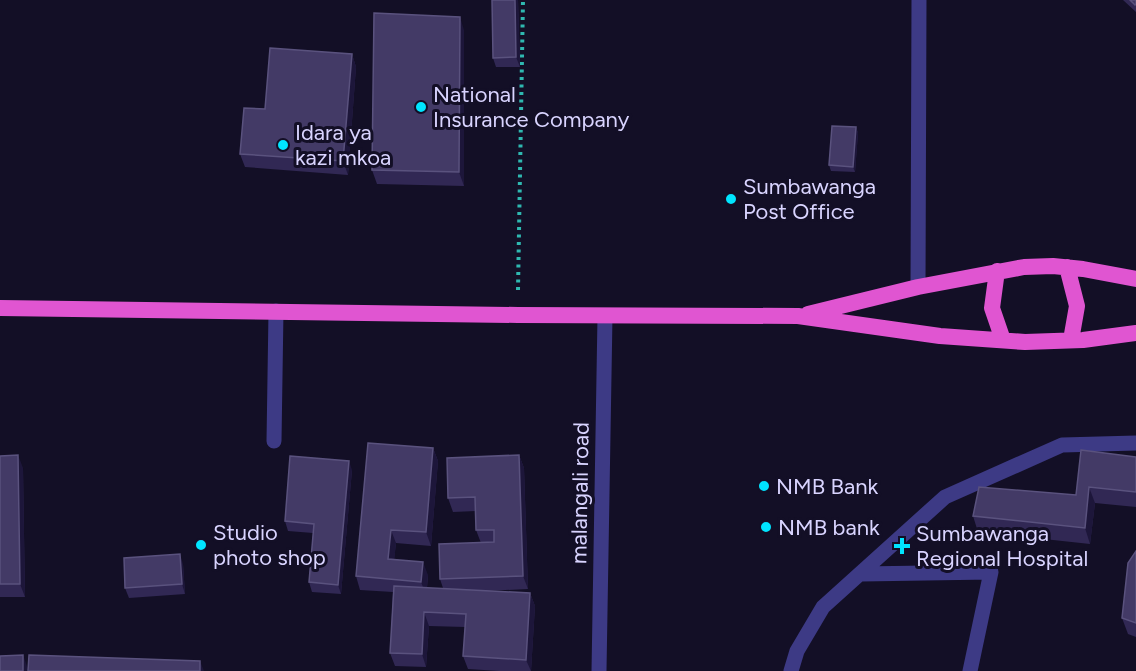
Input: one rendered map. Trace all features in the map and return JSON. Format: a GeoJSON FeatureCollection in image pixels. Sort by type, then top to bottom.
{"type":"FeatureCollection","features":[{"type":"Feature","properties":{"kind":"highway"},"geometry":{"type":"LineString","coordinates":[[798,316],[918,287],[1024,267],[1067,267],[1136,279]]}},
{"type":"Feature","properties":{"kind":"highway"},"geometry":{"type":"LineString","coordinates":[[1067,267],[1077,306],[1071,340]]}},
{"type":"Feature","properties":{"kind":"highway"},"geometry":{"type":"LineString","coordinates":[[998,271],[992,308],[1003,340]]}},
{"type":"Feature","properties":{"kind":"highway"},"geometry":{"type":"LineString","coordinates":[[0,308],[605,316],[798,316],[929,335],[1003,340],[1071,340],[1136,333]]}},
{"type":"Feature","properties":{"kind":"street"},"geometry":{"type":"LineString","coordinates":[[918,287],[919,0]]}},
{"type":"Feature","properties":{"kind":"street"},"geometry":{"type":"LineString","coordinates":[[274,441],[276,311]]}},
{"type":"Feature","properties":{"kind":"street","name":"malangali road"},"geometry":{"type":"LineString","coordinates":[[599,671],[605,316]]}},
{"type":"Feature","properties":{"kind":"street"},"geometry":{"type":"LineString","coordinates":[[791,671],[797,651],[823,607],[945,497],[1062,445],[1136,443]]}},
{"type":"Feature","properties":{"kind":"street"},"geometry":{"type":"LineString","coordinates":[[861,574],[991,572],[970,671]]}},
{"type":"Feature","properties":{"kind":"path"},"geometry":{"type":"LineString","coordinates":[[518,315],[523,0]]}},
{"type":"Feature","properties":{"kind":"building"},"geometry":{"type":"Polygon","coordinates":[[[492,0],[515,0],[516,57],[493,58],[492,0]]]}},
{"type":"Feature","properties":{"kind":"building","name":"National Insurance Company"},"geometry":{"type":"Polygon","coordinates":[[[374,13],[460,17],[459,172],[372,170],[374,13]]]}},
{"type":"Feature","properties":{"kind":"building"},"geometry":{"type":"Polygon","coordinates":[[[270,48],[352,54],[343,161],[240,154],[244,108],[265,109],[270,48]]]}},
{"type":"Feature","properties":{"kind":"building"},"geometry":{"type":"Polygon","coordinates":[[[832,126],[856,127],[853,167],[829,165],[832,126]]]}},
{"type":"Feature","properties":{"kind":"building"},"geometry":{"type":"Polygon","coordinates":[[[368,443],[433,448],[426,532],[391,530],[388,559],[423,562],[421,582],[356,576],[368,443]]]}},
{"type":"Feature","properties":{"kind":"building"},"geometry":{"type":"Polygon","coordinates":[[[1081,450],[1136,457],[1136,492],[1089,487],[1085,528],[973,516],[979,487],[1076,495],[1081,450]]]}},
{"type":"Feature","properties":{"kind":"building"},"geometry":{"type":"Polygon","coordinates":[[[18,455],[20,584],[0,584],[0,456],[18,455]]]}},
{"type":"Feature","properties":{"kind":"building"},"geometry":{"type":"Polygon","coordinates":[[[519,455],[523,576],[440,579],[439,544],[494,542],[494,530],[476,530],[475,497],[448,498],[447,458],[519,455]]]}},
{"type":"Feature","properties":{"kind":"building"},"geometry":{"type":"Polygon","coordinates":[[[290,456],[349,461],[338,585],[309,582],[314,524],[285,521],[290,456]]]}},
{"type":"Feature","properties":{"kind":"building"},"geometry":{"type":"Polygon","coordinates":[[[1136,551],[1136,623],[1122,618],[1128,563],[1136,551]]]}},
{"type":"Feature","properties":{"kind":"building"},"geometry":{"type":"Polygon","coordinates":[[[180,554],[182,584],[125,588],[124,558],[180,554]]]}},
{"type":"Feature","properties":{"kind":"building"},"geometry":{"type":"Polygon","coordinates":[[[394,586],[530,593],[526,660],[463,656],[466,614],[424,612],[422,654],[390,653],[394,586]]]}},
{"type":"Feature","properties":{"kind":"building"},"geometry":{"type":"Polygon","coordinates":[[[23,655],[23,671],[0,671],[0,656],[23,655]]]}},
{"type":"Feature","properties":{"kind":"building"},"geometry":{"type":"Polygon","coordinates":[[[29,655],[200,661],[200,671],[28,671],[29,655]]]}},
{"type":"Feature","properties":{"kind":"place","name":"National Insurance Company"},"geometry":{"type":"Point","coordinates":[421,107]}},
{"type":"Feature","properties":{"kind":"place","name":"Idara ya kazi mkoa"},"geometry":{"type":"Point","coordinates":[283,145]}},
{"type":"Feature","properties":{"kind":"place","name":"Sumbawanga Post Office"},"geometry":{"type":"Point","coordinates":[731,199]}},
{"type":"Feature","properties":{"kind":"place","name":"NMB Bank"},"geometry":{"type":"Point","coordinates":[764,486]}},
{"type":"Feature","properties":{"kind":"place","name":"NMB bank"},"geometry":{"type":"Point","coordinates":[766,527]}},
{"type":"Feature","properties":{"kind":"place","name":"Studio photo shop"},"geometry":{"type":"Point","coordinates":[201,545]}},
{"type":"Feature","properties":{"kind":"place","name":"Sumbawanga Regional Hospital"},"geometry":{"type":"Point","coordinates":[902,546]}}]}
